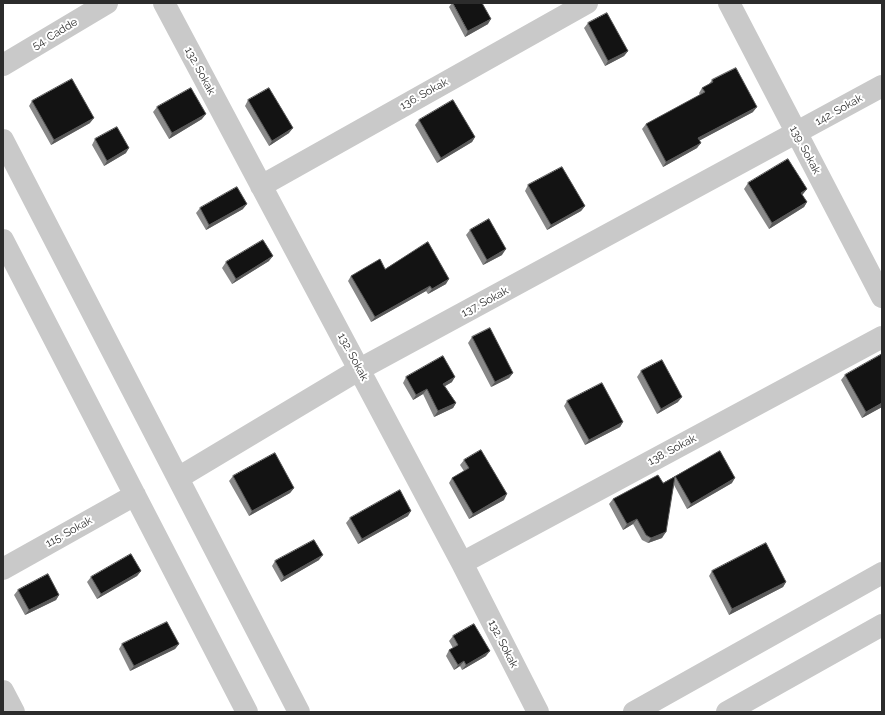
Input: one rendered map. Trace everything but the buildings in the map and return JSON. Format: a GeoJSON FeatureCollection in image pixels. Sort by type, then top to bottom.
{"type":"FeatureCollection","features":[{"type":"Feature","properties":{"kind":"street","name":"54. Cadde"},"geometry":{"type":"LineString","coordinates":[[3,65],[106,3]]}},
{"type":"Feature","properties":{"kind":"street","name":"132. Sokak"},"geometry":{"type":"LineString","coordinates":[[164,3],[360,369],[538,712]]}},
{"type":"Feature","properties":{"kind":"street","name":"136. Sokak"},"geometry":{"type":"LineString","coordinates":[[261,186],[587,3]]}},
{"type":"Feature","properties":{"kind":"street","name":"139. Sokak"},"geometry":{"type":"LineString","coordinates":[[729,3],[882,297]]}},
{"type":"Feature","properties":{"kind":"street","name":"142. Sokak"},"geometry":{"type":"LineString","coordinates":[[796,133],[882,86]]}},
{"type":"Feature","properties":{"kind":"street","name":"137. Sokak"},"geometry":{"type":"LineString","coordinates":[[178,478],[360,369],[796,133]]}},
{"type":"Feature","properties":{"kind":"street"},"geometry":{"type":"LineString","coordinates":[[3,140],[299,712]]}},
{"type":"Feature","properties":{"kind":"street"},"geometry":{"type":"LineString","coordinates":[[3,240],[247,712]]}},
{"type":"Feature","properties":{"kind":"street","name":"138. Sokak"},"geometry":{"type":"LineString","coordinates":[[462,563],[882,338]]}},
{"type":"Feature","properties":{"kind":"street","name":"115. Sokak"},"geometry":{"type":"LineString","coordinates":[[3,569],[135,495]]}},
{"type":"Feature","properties":{"kind":"street"},"geometry":{"type":"LineString","coordinates":[[634,712],[882,573]]}},
{"type":"Feature","properties":{"kind":"street"},"geometry":{"type":"LineString","coordinates":[[727,712],[882,625]]}},
{"type":"Feature","properties":{"kind":"street"},"geometry":{"type":"LineString","coordinates":[[3,690],[14,712]]}}]}
